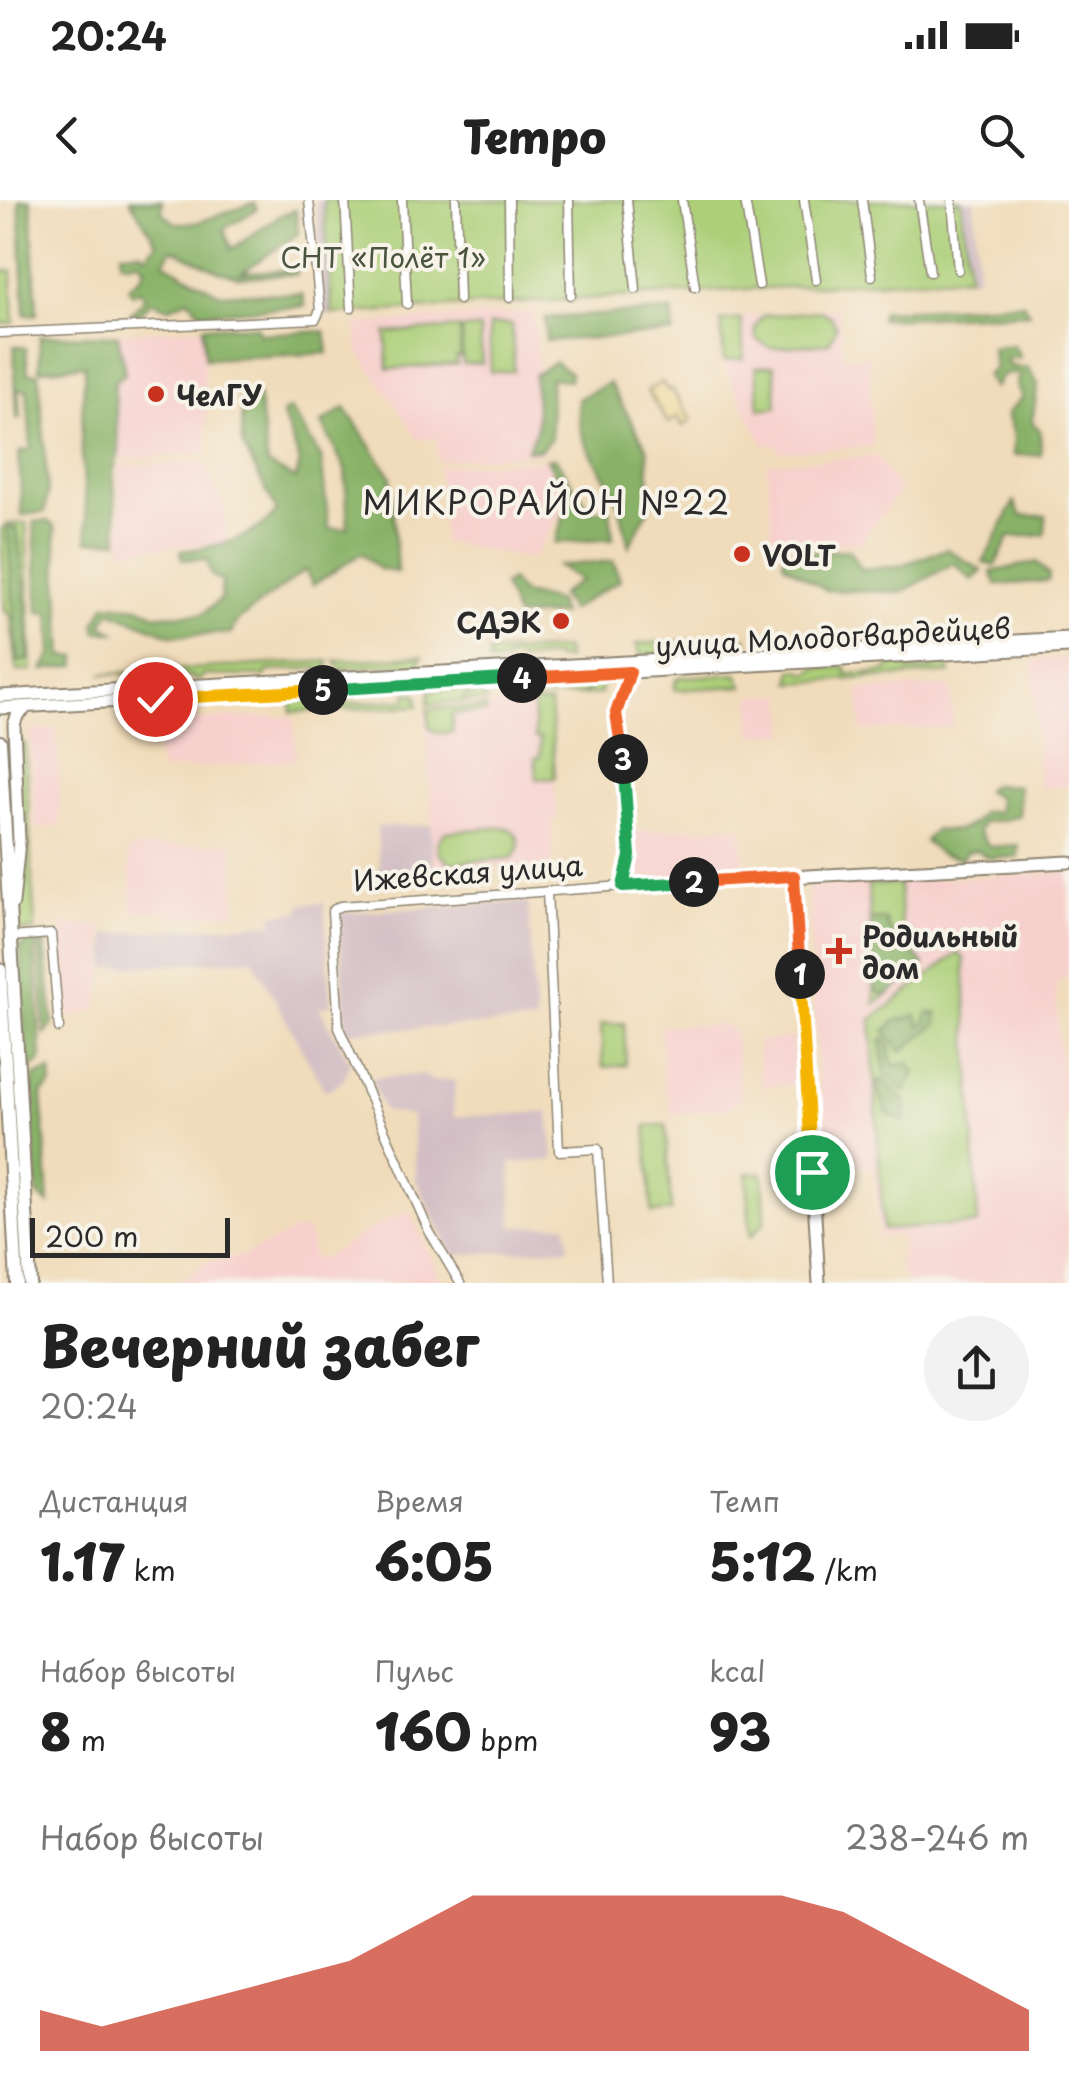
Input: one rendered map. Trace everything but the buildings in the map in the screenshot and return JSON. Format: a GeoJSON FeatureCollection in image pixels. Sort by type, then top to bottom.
{"type":"FeatureCollection","features":[{"type":"Feature","properties":{"kind":"main road","name":"улица Молодогвардейцев"},"geometry":{"type":"LineString","coordinates":[[0,708],[1069,638]]}},
{"type":"Feature","properties":{"kind":"main road","name":"улица Молодогвардейцев"},"geometry":{"type":"LineString","coordinates":[[0,696],[1069,648]]}},
{"type":"Feature","properties":{"kind":"main road"},"geometry":{"type":"LineString","coordinates":[[623,886],[629,836],[616,713],[630,668]]}},
{"type":"Feature","properties":{"kind":"main road"},"geometry":{"type":"LineString","coordinates":[[10,930],[19,840],[14,726],[28,706]]}},
{"type":"Feature","properties":{"kind":"main road"},"geometry":{"type":"LineString","coordinates":[[0,742],[30,1283]]}},
{"type":"Feature","properties":{"kind":"main road","name":"Ижевская улица"},"geometry":{"type":"LineString","coordinates":[[623,886],[1069,862]]}},
{"type":"Feature","properties":{"kind":"main road"},"geometry":{"type":"LineString","coordinates":[[794,876],[818,1283]]}},
{"type":"Feature","properties":{"kind":"main road"},"geometry":{"type":"LineString","coordinates":[[0,970],[18,1283]]}},
{"type":"Feature","properties":{"kind":"street"},"geometry":{"type":"LineString","coordinates":[[0,333],[316,318],[320,310],[309,200]]}},
{"type":"Feature","properties":{"kind":"street"},"geometry":{"type":"LineString","coordinates":[[345,200],[351,308]]}},
{"type":"Feature","properties":{"kind":"street"},"geometry":{"type":"LineString","coordinates":[[402,200],[407,304]]}},
{"type":"Feature","properties":{"kind":"street"},"geometry":{"type":"LineString","coordinates":[[456,200],[459,300]]}},
{"type":"Feature","properties":{"kind":"street"},"geometry":{"type":"LineString","coordinates":[[509,200],[510,298]]}},
{"type":"Feature","properties":{"kind":"street"},"geometry":{"type":"LineString","coordinates":[[569,200],[571,295]]}},
{"type":"Feature","properties":{"kind":"street"},"geometry":{"type":"LineString","coordinates":[[627,200],[636,289]]}},
{"type":"Feature","properties":{"kind":"street"},"geometry":{"type":"LineString","coordinates":[[682,200],[694,288]]}},
{"type":"Feature","properties":{"kind":"street"},"geometry":{"type":"LineString","coordinates":[[745,200],[759,285]]}},
{"type":"Feature","properties":{"kind":"street"},"geometry":{"type":"LineString","coordinates":[[804,200],[816,280]]}},
{"type":"Feature","properties":{"kind":"street"},"geometry":{"type":"LineString","coordinates":[[862,200],[872,276]]}},
{"type":"Feature","properties":{"kind":"street"},"geometry":{"type":"LineString","coordinates":[[919,200],[930,272]]}},
{"type":"Feature","properties":{"kind":"street"},"geometry":{"type":"LineString","coordinates":[[952,200],[958,270]]}},
{"type":"Feature","properties":{"kind":"street","name":"Ижевская улица"},"geometry":{"type":"LineString","coordinates":[[460,1283],[429,1232],[338,1028],[332,911],[340,906],[623,886]]}},
{"type":"Feature","properties":{"kind":"street"},"geometry":{"type":"LineString","coordinates":[[547,891],[560,1150],[598,1149],[606,1283]]}},
{"type":"Feature","properties":{"kind":"street"},"geometry":{"type":"LineString","coordinates":[[10,930],[51,934],[60,1028]]}},
{"type":"Feature","properties":{"kind":"shaded area"},"geometry":{"type":"Polygon","coordinates":[[[316,200],[324,200],[332,314],[323,315],[316,200]]]}},
{"type":"Feature","properties":{"kind":"shaded area"},"geometry":{"type":"Polygon","coordinates":[[[962,200],[974,200],[978,278],[971,278],[962,200]]]}},
{"type":"Feature","properties":{"kind":"shaded area"},"geometry":{"type":"Polygon","coordinates":[[[839,308],[843,357],[869,356],[873,446],[780,452],[776,445],[764,445],[722,364],[719,319],[839,308]]]}},
{"type":"Feature","properties":{"kind":"shaded area"},"geometry":{"type":"Polygon","coordinates":[[[534,312],[544,453],[438,461],[436,438],[418,439],[358,350],[356,324],[534,312]]]}},
{"type":"Feature","properties":{"kind":"shaded area","name":"ЧелГУ"},"geometry":{"type":"Polygon","coordinates":[[[202,328],[208,454],[109,459],[103,334],[202,328]]]}},
{"type":"Feature","properties":{"kind":"shaded area"},"geometry":{"type":"Polygon","coordinates":[[[877,456],[900,491],[860,542],[773,548],[767,463],[877,456]]]}},
{"type":"Feature","properties":{"kind":"shaded area"},"geometry":{"type":"Polygon","coordinates":[[[545,460],[567,504],[532,559],[443,542],[438,466],[545,460]]]}},
{"type":"Feature","properties":{"kind":"shaded area"},"geometry":{"type":"Polygon","coordinates":[[[205,463],[224,507],[227,543],[122,550],[118,466],[205,463]]]}},
{"type":"Feature","properties":{"kind":"shaded area"},"geometry":{"type":"Polygon","coordinates":[[[1069,658],[1069,786],[1039,788],[1033,661],[1069,658]]]}},
{"type":"Feature","properties":{"kind":"shaded area"},"geometry":{"type":"Polygon","coordinates":[[[951,686],[953,727],[861,731],[859,690],[951,686]]]}},
{"type":"Feature","properties":{"kind":"shaded area"},"geometry":{"type":"Polygon","coordinates":[[[784,694],[786,733],[753,735],[751,696],[784,694]]]}},
{"type":"Feature","properties":{"kind":"shaded area"},"geometry":{"type":"Polygon","coordinates":[[[550,703],[557,819],[552,820],[552,865],[434,871],[425,710],[550,703]]]}},
{"type":"Feature","properties":{"kind":"shaded area"},"geometry":{"type":"Polygon","coordinates":[[[294,717],[296,760],[159,770],[156,724],[294,717]]]}},
{"type":"Feature","properties":{"kind":"shaded area"},"geometry":{"type":"Polygon","coordinates":[[[57,729],[60,826],[35,828],[30,730],[57,729]]]}},
{"type":"Feature","properties":{"kind":"shaded area"},"geometry":{"type":"Polygon","coordinates":[[[431,825],[434,879],[380,882],[377,827],[431,825]]]}},
{"type":"Feature","properties":{"kind":"shaded area"},"geometry":{"type":"Polygon","coordinates":[[[742,826],[744,873],[632,878],[630,831],[742,826]]]}},
{"type":"Feature","properties":{"kind":"shaded area"},"geometry":{"type":"Polygon","coordinates":[[[232,843],[236,912],[169,917],[167,911],[133,913],[128,849],[232,843]]]}},
{"type":"Feature","properties":{"kind":"shaded area"},"geometry":{"type":"Polygon","coordinates":[[[1069,872],[1069,976],[1056,982],[1060,1069],[1069,1069],[1069,1113],[1065,1118],[1069,1283],[906,1283],[901,1275],[900,1235],[879,1237],[874,1166],[823,1169],[808,887],[1069,872]],[[868,886],[875,1003],[902,938],[868,886]],[[958,953],[871,1020],[883,1230],[958,953]]]}},
{"type":"Feature","properties":{"kind":"shaded area"},"geometry":{"type":"Polygon","coordinates":[[[528,902],[536,1022],[346,1032],[339,913],[528,902]]]}},
{"type":"Feature","properties":{"kind":"shaded area"},"geometry":{"type":"Polygon","coordinates":[[[324,903],[331,1005],[319,1007],[350,1063],[343,1081],[325,1091],[253,959],[107,968],[106,934],[273,923],[273,914],[300,911],[300,904],[324,903]]]}},
{"type":"Feature","properties":{"kind":"shaded area"},"geometry":{"type":"Polygon","coordinates":[[[61,925],[103,925],[105,971],[96,1010],[69,1018],[61,925]]]}},
{"type":"Feature","properties":{"kind":"shaded area"},"geometry":{"type":"Polygon","coordinates":[[[660,1025],[725,1025],[735,1032],[740,1099],[729,1108],[671,1114],[670,1099],[664,1091],[660,1025]]]}},
{"type":"Feature","properties":{"kind":"shaded area"},"geometry":{"type":"Polygon","coordinates":[[[793,1038],[796,1084],[761,1086],[757,1041],[793,1038]]]}},
{"type":"Feature","properties":{"kind":"shaded area"},"geometry":{"type":"Polygon","coordinates":[[[424,1075],[432,1081],[455,1080],[453,1117],[549,1112],[554,1160],[511,1163],[513,1227],[566,1224],[569,1248],[452,1255],[416,1180],[412,1116],[384,1111],[370,1078],[424,1075]]]}},
{"type":"Feature","properties":{"kind":"shaded area"},"geometry":{"type":"Polygon","coordinates":[[[410,1212],[443,1283],[173,1283],[204,1263],[246,1255],[295,1230],[308,1230],[313,1258],[322,1258],[391,1218],[410,1212]]]}},
{"type":"Feature","properties":{"kind":"green space"},"geometry":{"type":"Polygon","coordinates":[[[19,200],[31,200],[37,314],[25,315],[19,200]]]}},
{"type":"Feature","properties":{"kind":"green space"},"geometry":{"type":"Polygon","coordinates":[[[130,200],[162,200],[162,212],[175,223],[196,223],[254,203],[257,209],[224,229],[232,249],[281,215],[296,210],[298,234],[242,272],[296,270],[297,274],[240,277],[172,249],[164,262],[218,293],[302,294],[305,306],[201,313],[188,299],[168,308],[152,301],[138,316],[131,313],[145,298],[141,290],[132,294],[128,287],[141,277],[145,268],[138,260],[121,262],[121,252],[141,251],[146,256],[157,243],[130,200]]]}},
{"type":"Feature","properties":{"kind":"green space","name":"СНТ «Полёт 1»"},"geometry":{"type":"Polygon","coordinates":[[[324,200],[961,200],[969,276],[332,314],[324,200]]]}},
{"type":"Feature","properties":{"kind":"green space"},"geometry":{"type":"Polygon","coordinates":[[[12,270],[14,323],[0,324],[0,271],[12,270]]]}},
{"type":"Feature","properties":{"kind":"green space"},"geometry":{"type":"Polygon","coordinates":[[[1023,303],[1029,313],[880,319],[882,311],[1023,303]]]}},
{"type":"Feature","properties":{"kind":"green space"},"geometry":{"type":"Polygon","coordinates":[[[672,311],[674,333],[546,341],[545,318],[672,311]]]}},
{"type":"Feature","properties":{"kind":"green space"},"geometry":{"type":"Polygon","coordinates":[[[820,311],[831,317],[836,327],[829,343],[771,348],[756,339],[755,327],[763,316],[820,311]]]}},
{"type":"Feature","properties":{"kind":"green space"},"geometry":{"type":"Polygon","coordinates":[[[741,319],[744,359],[724,361],[721,321],[741,319]]]}},
{"type":"Feature","properties":{"kind":"green space"},"geometry":{"type":"Polygon","coordinates":[[[512,324],[514,371],[491,372],[489,325],[512,324]]]}},
{"type":"Feature","properties":{"kind":"green space"},"geometry":{"type":"Polygon","coordinates":[[[203,326],[256,326],[260,334],[325,331],[328,353],[205,359],[203,326]]]}},
{"type":"Feature","properties":{"kind":"green space"},"geometry":{"type":"Polygon","coordinates":[[[459,328],[461,357],[456,357],[457,364],[388,369],[386,333],[459,328]]]}},
{"type":"Feature","properties":{"kind":"green space"},"geometry":{"type":"Polygon","coordinates":[[[480,328],[482,363],[463,364],[461,329],[480,328]]]}},
{"type":"Feature","properties":{"kind":"green space"},"geometry":{"type":"Polygon","coordinates":[[[118,335],[125,374],[114,382],[119,452],[113,471],[118,540],[88,541],[81,440],[85,365],[39,370],[40,336],[118,335]]]}},
{"type":"Feature","properties":{"kind":"green space"},"geometry":{"type":"Polygon","coordinates":[[[1013,345],[1020,356],[1006,357],[1009,366],[1028,368],[1038,384],[1032,422],[1040,430],[1041,455],[1013,455],[1014,435],[1007,414],[1022,397],[1016,385],[1020,374],[1003,374],[994,388],[986,375],[994,369],[992,348],[1013,345]]]}},
{"type":"Feature","properties":{"kind":"green space"},"geometry":{"type":"Polygon","coordinates":[[[14,346],[26,348],[28,373],[39,374],[48,493],[45,512],[22,515],[19,452],[31,449],[27,390],[18,389],[21,418],[17,418],[14,346]]]}},
{"type":"Feature","properties":{"kind":"green space"},"geometry":{"type":"Polygon","coordinates":[[[555,362],[570,373],[569,380],[550,378],[551,438],[540,450],[527,450],[537,428],[534,375],[555,362]]]}},
{"type":"Feature","properties":{"kind":"green space"},"geometry":{"type":"Polygon","coordinates":[[[774,366],[777,407],[759,409],[756,367],[774,366]]]}},
{"type":"Feature","properties":{"kind":"green space"},"geometry":{"type":"Polygon","coordinates":[[[609,383],[647,448],[651,505],[629,546],[617,498],[588,449],[578,415],[578,399],[609,383]]]}},
{"type":"Feature","properties":{"kind":"green space"},"geometry":{"type":"Polygon","coordinates":[[[241,394],[258,396],[268,465],[296,479],[300,462],[282,413],[290,409],[321,457],[329,529],[348,528],[345,469],[322,423],[345,408],[391,476],[397,572],[379,569],[362,553],[313,585],[305,570],[237,621],[231,633],[173,636],[110,611],[102,625],[114,632],[97,632],[95,624],[106,604],[141,607],[156,615],[202,614],[221,599],[222,581],[211,575],[207,560],[183,559],[181,551],[246,535],[277,511],[242,444],[241,394]]]}},
{"type":"Feature","properties":{"kind":"green space"},"geometry":{"type":"Polygon","coordinates":[[[555,458],[590,510],[610,510],[613,539],[555,543],[569,500],[547,459],[555,458]]]}},
{"type":"Feature","properties":{"kind":"green space"},"geometry":{"type":"Polygon","coordinates":[[[1014,502],[1021,516],[1046,516],[1045,535],[1009,537],[995,566],[983,563],[1014,502]]]}},
{"type":"Feature","properties":{"kind":"green space"},"geometry":{"type":"Polygon","coordinates":[[[48,521],[55,527],[63,656],[77,657],[76,666],[43,670],[52,654],[50,613],[38,612],[34,522],[48,521]]]}},
{"type":"Feature","properties":{"kind":"green space"},"geometry":{"type":"Polygon","coordinates":[[[26,523],[32,671],[17,671],[10,612],[5,612],[1,529],[8,524],[26,523]]]}},
{"type":"Feature","properties":{"kind":"green space"},"geometry":{"type":"Polygon","coordinates":[[[7,527],[17,528],[25,587],[29,660],[18,662],[7,527]]]}},
{"type":"Feature","properties":{"kind":"green space"},"geometry":{"type":"Polygon","coordinates":[[[947,549],[982,571],[972,580],[954,563],[902,592],[826,590],[783,563],[784,553],[849,550],[861,569],[896,567],[947,549]]]}},
{"type":"Feature","properties":{"kind":"green space"},"geometry":{"type":"Polygon","coordinates":[[[613,561],[620,580],[570,610],[560,595],[581,580],[558,566],[613,561]]]}},
{"type":"Feature","properties":{"kind":"green space"},"geometry":{"type":"Polygon","coordinates":[[[1037,562],[1049,575],[1048,581],[997,585],[991,572],[1037,562]]]}},
{"type":"Feature","properties":{"kind":"green space"},"geometry":{"type":"Polygon","coordinates":[[[511,580],[522,594],[557,601],[562,614],[516,617],[503,585],[511,580]]]}},
{"type":"Feature","properties":{"kind":"green space"},"geometry":{"type":"Polygon","coordinates":[[[747,638],[747,648],[661,649],[658,654],[641,655],[636,644],[747,638]]]}},
{"type":"Feature","properties":{"kind":"green space"},"geometry":{"type":"Polygon","coordinates":[[[565,649],[566,659],[506,658],[506,662],[489,663],[489,653],[565,649]]]}},
{"type":"Feature","properties":{"kind":"green space"},"geometry":{"type":"Polygon","coordinates":[[[422,656],[418,667],[406,668],[403,665],[342,671],[335,661],[422,656]]]}},
{"type":"Feature","properties":{"kind":"green space"},"geometry":{"type":"Polygon","coordinates":[[[329,661],[327,669],[319,673],[319,668],[267,671],[265,676],[202,675],[201,680],[192,676],[178,677],[177,681],[137,683],[124,673],[101,674],[329,661]]]}},
{"type":"Feature","properties":{"kind":"green space"},"geometry":{"type":"Polygon","coordinates":[[[937,662],[947,664],[950,673],[873,678],[872,673],[887,671],[890,665],[907,663],[908,670],[935,668],[937,662]]]}},
{"type":"Feature","properties":{"kind":"green space"},"geometry":{"type":"Polygon","coordinates":[[[846,667],[846,674],[869,673],[869,678],[791,683],[792,670],[811,673],[814,668],[846,667]]]}},
{"type":"Feature","properties":{"kind":"green space"},"geometry":{"type":"Polygon","coordinates":[[[737,674],[743,686],[675,690],[680,677],[737,674]]]}},
{"type":"Feature","properties":{"kind":"green space"},"geometry":{"type":"Polygon","coordinates":[[[600,682],[601,694],[583,695],[591,687],[580,695],[533,698],[536,685],[600,682]]]}},
{"type":"Feature","properties":{"kind":"green space"},"geometry":{"type":"Polygon","coordinates":[[[483,688],[461,699],[483,691],[486,701],[428,704],[430,691],[483,688]]]}},
{"type":"Feature","properties":{"kind":"green space"},"geometry":{"type":"Polygon","coordinates":[[[407,693],[417,694],[418,706],[292,712],[291,700],[332,698],[339,704],[406,700],[407,693]]]}},
{"type":"Feature","properties":{"kind":"green space"},"geometry":{"type":"Polygon","coordinates":[[[550,703],[555,778],[537,779],[535,758],[540,757],[540,738],[535,738],[533,704],[550,703]]]}},
{"type":"Feature","properties":{"kind":"green space"},"geometry":{"type":"Polygon","coordinates":[[[486,707],[486,712],[452,714],[452,732],[437,733],[429,727],[428,709],[486,707]]]}},
{"type":"Feature","properties":{"kind":"green space"},"geometry":{"type":"Polygon","coordinates":[[[19,738],[25,745],[35,931],[23,932],[18,927],[19,738]]]}},
{"type":"Feature","properties":{"kind":"green space"},"geometry":{"type":"Polygon","coordinates":[[[991,785],[1018,786],[1019,815],[983,822],[978,831],[990,847],[1018,845],[1018,857],[988,858],[977,850],[966,852],[962,859],[940,854],[925,841],[934,830],[962,829],[982,812],[998,812],[998,797],[985,790],[991,785]]]}},
{"type":"Feature","properties":{"kind":"green space"},"geometry":{"type":"Polygon","coordinates":[[[504,827],[514,832],[518,840],[512,858],[451,863],[439,854],[438,842],[445,832],[504,827]]]}},
{"type":"Feature","properties":{"kind":"green space"},"geometry":{"type":"Polygon","coordinates":[[[899,884],[902,938],[924,965],[875,1004],[868,885],[899,884]]]}},
{"type":"Feature","properties":{"kind":"green space"},"geometry":{"type":"Polygon","coordinates":[[[870,919],[886,920],[889,930],[902,938],[924,965],[886,996],[874,989],[870,919]]]}},
{"type":"Feature","properties":{"kind":"green space"},"geometry":{"type":"Polygon","coordinates":[[[39,939],[45,943],[53,1024],[45,1034],[39,939]]]}},
{"type":"Feature","properties":{"kind":"green space"},"geometry":{"type":"Polygon","coordinates":[[[35,940],[41,1060],[25,1073],[20,946],[35,940]]]}},
{"type":"Feature","properties":{"kind":"green space"},"geometry":{"type":"Polygon","coordinates":[[[958,953],[964,958],[978,1224],[883,1230],[871,1020],[958,953]]]}},
{"type":"Feature","properties":{"kind":"green space"},"geometry":{"type":"Polygon","coordinates":[[[928,1013],[937,1013],[937,1024],[901,1052],[885,1031],[895,1021],[917,1015],[920,1026],[928,1013]]]}},
{"type":"Feature","properties":{"kind":"green space"},"geometry":{"type":"Polygon","coordinates":[[[624,1023],[626,1065],[603,1067],[601,1024],[624,1023]]]}},
{"type":"Feature","properties":{"kind":"green space"},"geometry":{"type":"Polygon","coordinates":[[[885,1038],[895,1066],[909,1063],[915,1072],[905,1092],[885,1073],[881,1040],[885,1038]]]}},
{"type":"Feature","properties":{"kind":"green space"},"geometry":{"type":"Polygon","coordinates":[[[51,1071],[52,1084],[42,1094],[49,1204],[38,1196],[29,1090],[35,1076],[51,1071]]]}},
{"type":"Feature","properties":{"kind":"green space"},"geometry":{"type":"Polygon","coordinates":[[[883,1079],[905,1101],[906,1122],[887,1114],[877,1083],[883,1079]]]}},
{"type":"Feature","properties":{"kind":"green space"},"geometry":{"type":"Polygon","coordinates":[[[666,1125],[671,1211],[652,1213],[646,1126],[666,1125]]]}},
{"type":"Feature","properties":{"kind":"green space"},"geometry":{"type":"Polygon","coordinates":[[[747,1173],[763,1173],[765,1222],[750,1237],[747,1173]]]}},
{"type":"Feature","properties":{"kind":"sand"},"geometry":{"type":"Polygon","coordinates":[[[662,382],[668,391],[672,389],[691,420],[683,426],[678,417],[668,423],[647,391],[662,382]]]}},
{"type":"Feature","properties":{"kind":"place","name":"ЧелГУ"},"geometry":{"type":"Point","coordinates":[156,394]}},
{"type":"Feature","properties":{"kind":"place","name":"VOLT"},"geometry":{"type":"Point","coordinates":[742,554]}},
{"type":"Feature","properties":{"kind":"place","name":"СДЭК"},"geometry":{"type":"Point","coordinates":[561,621]}},
{"type":"Feature","properties":{"kind":"place","name":"Родильный дом"},"geometry":{"type":"Point","coordinates":[839,951]}},
{"type":"Feature","properties":{"kind":"district","name":"МИКРОРАЙОН №22"},"geometry":{"type":"Point","coordinates":[547,502]}},
{"type":"Feature","properties":{"kind":"route"},"geometry":{"type":"LineString","coordinates":[[155,699],[630,672],[616,713],[629,836],[623,886],[794,876],[812,1172]]}}]}
